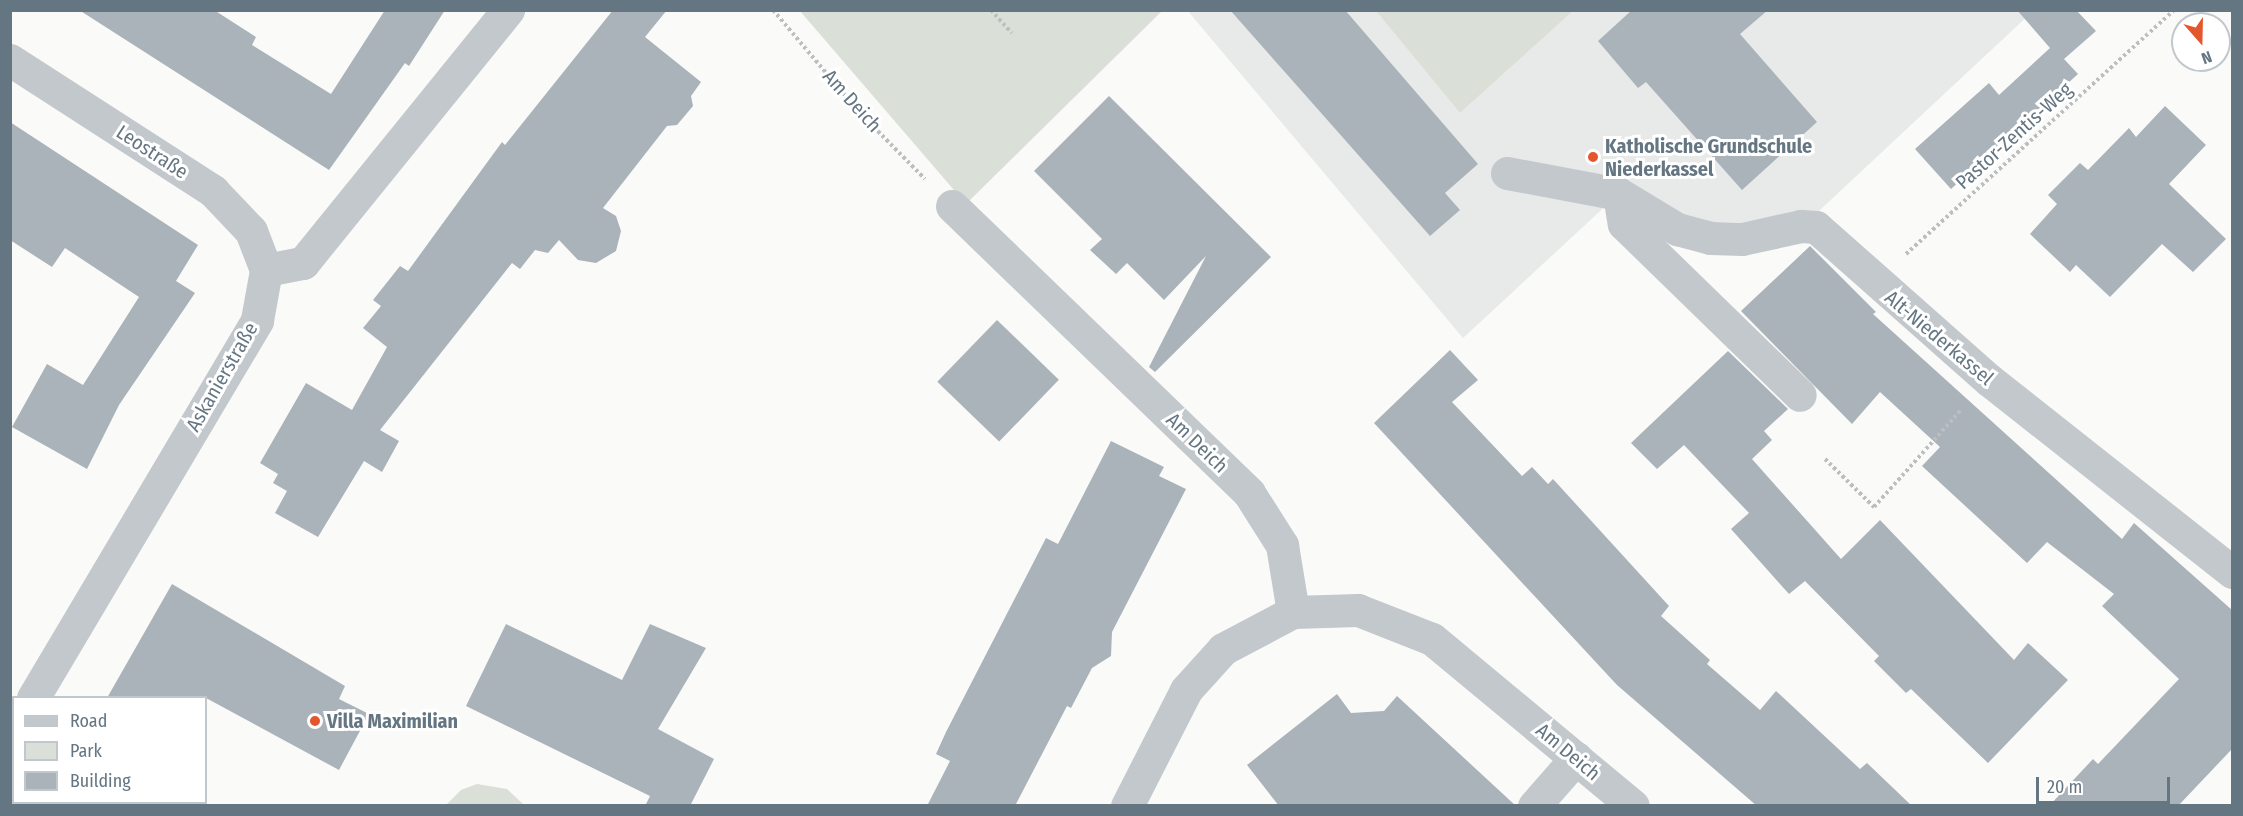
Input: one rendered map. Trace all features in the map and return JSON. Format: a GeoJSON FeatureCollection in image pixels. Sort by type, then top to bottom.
{"type":"FeatureCollection","features":[{"type":"Feature","properties":{"kind":"street"},"geometry":{"type":"LineString","coordinates":[[266,270],[303,263],[508,10]]}},
{"type":"Feature","properties":{"kind":"street","name":"Leostraße"},"geometry":{"type":"LineString","coordinates":[[10,60],[213,191],[251,231],[266,270]]}},
{"type":"Feature","properties":{"kind":"street"},"geometry":{"type":"LineString","coordinates":[[1507,173],[1619,194],[1624,224],[1800,395]]}},
{"type":"Feature","properties":{"kind":"street","name":"Alt-Niederkassel"},"geometry":{"type":"LineString","coordinates":[[1619,194],[1677,229],[1710,238],[1742,239],[1801,225],[1816,227],[1874,283],[1989,380],[2232,572]]}},
{"type":"Feature","properties":{"kind":"street","name":"Am Deich"},"geometry":{"type":"LineString","coordinates":[[952,206],[1249,493],[1282,544],[1293,612],[1358,610],[1432,639],[1633,806]]}},
{"type":"Feature","properties":{"kind":"street","name":"Askanierstraße"},"geometry":{"type":"LineString","coordinates":[[34,696],[257,320],[266,270]]}},
{"type":"Feature","properties":{"kind":"street"},"geometry":{"type":"LineString","coordinates":[[1127,806],[1186,690],[1223,649],[1293,612]]}},
{"type":"Feature","properties":{"kind":"street"},"geometry":{"type":"LineString","coordinates":[[1534,806],[1576,758]]}},
{"type":"Feature","properties":{"kind":"path","name":"Am Deich"},"geometry":{"type":"LineString","coordinates":[[773,10],[861,114],[952,206]]}},
{"type":"Feature","properties":{"kind":"path"},"geometry":{"type":"LineString","coordinates":[[991,10],[1012,33]]}},
{"type":"Feature","properties":{"kind":"path","name":"Pastor-Zentis-Weg"},"geometry":{"type":"LineString","coordinates":[[1874,283],[2174,10]]}},
{"type":"Feature","properties":{"kind":"path"},"geometry":{"type":"LineString","coordinates":[[1825,459],[1874,507],[1989,380]]}},
{"type":"Feature","properties":{"kind":"shaded area","name":"Katholische Grundschule Niederkassel"},"geometry":{"type":"Polygon","coordinates":[[[1187,10],[1376,11],[1460,113],[1573,11],[2033,11],[1805,224],[1654,236],[1611,201],[1463,338],[1187,10]]]}},
{"type":"Feature","properties":{"kind":"green space"},"geometry":{"type":"Polygon","coordinates":[[[800,11],[1162,11],[966,204],[800,11]]]}},
{"type":"Feature","properties":{"kind":"green space"},"geometry":{"type":"Polygon","coordinates":[[[1376,11],[1573,11],[1460,113],[1376,11]]]}},
{"type":"Feature","properties":{"kind":"green space"},"geometry":{"type":"Polygon","coordinates":[[[477,784],[507,789],[524,805],[446,805],[461,790],[477,784]]]}},
{"type":"Feature","properties":{"kind":"building"},"geometry":{"type":"Polygon","coordinates":[[[79,10],[214,10],[256,37],[252,45],[331,94],[385,10],[445,10],[409,66],[405,63],[329,170],[79,10]]]}},
{"type":"Feature","properties":{"kind":"building"},"geometry":{"type":"Polygon","coordinates":[[[613,10],[667,10],[645,37],[701,82],[691,96],[693,106],[677,125],[667,126],[603,208],[616,216],[621,231],[616,251],[596,263],[578,260],[559,240],[548,253],[535,250],[520,269],[512,263],[380,430],[399,441],[382,472],[364,461],[318,537],[275,513],[287,491],[273,483],[278,474],[260,463],[306,383],[352,410],[387,347],[363,328],[381,306],[373,300],[400,266],[408,271],[502,142],[505,145],[613,10]]]}},
{"type":"Feature","properties":{"kind":"building"},"geometry":{"type":"Polygon","coordinates":[[[1230,10],[1345,10],[1478,164],[1445,193],[1460,210],[1430,236],[1230,10]]]}},
{"type":"Feature","properties":{"kind":"building"},"geometry":{"type":"Polygon","coordinates":[[[1632,10],[1768,10],[1740,34],[1817,122],[1742,190],[1646,82],[1638,88],[1598,41],[1632,10]]]}},
{"type":"Feature","properties":{"kind":"building"},"geometry":{"type":"Polygon","coordinates":[[[2017,10],[2076,10],[2096,31],[2064,59],[2078,74],[1951,189],[1915,149],[1989,83],[1999,95],[2050,48],[2017,10]]]}},
{"type":"Feature","properties":{"kind":"building"},"geometry":{"type":"Polygon","coordinates":[[[1109,96],[1271,257],[1155,372],[1149,367],[1206,256],[1164,300],[1127,263],[1116,274],[1090,250],[1102,239],[1034,171],[1109,96]]]}},
{"type":"Feature","properties":{"kind":"building"},"geometry":{"type":"Polygon","coordinates":[[[2165,106],[2206,145],[2169,184],[2226,239],[2193,272],[2162,244],[2110,297],[2076,265],[2070,272],[2030,234],[2057,204],[2048,195],[2080,163],[2088,170],[2129,128],[2136,137],[2165,106]]]}},
{"type":"Feature","properties":{"kind":"building"},"geometry":{"type":"Polygon","coordinates":[[[10,122],[198,245],[176,281],[195,293],[119,405],[87,469],[12,427],[47,364],[83,385],[139,297],[65,248],[52,267],[10,240],[10,122]]]}},
{"type":"Feature","properties":{"kind":"building"},"geometry":{"type":"Polygon","coordinates":[[[1810,246],[1876,312],[1873,314],[2122,539],[2134,523],[2232,610],[2232,749],[2178,806],[2049,806],[2093,759],[2098,764],[2179,679],[2102,606],[2114,594],[2047,542],[2027,563],[1922,466],[1940,447],[1880,392],[1852,424],[1741,311],[1810,246]]]}},
{"type":"Feature","properties":{"kind":"building"},"geometry":{"type":"Polygon","coordinates":[[[997,320],[1059,380],[999,442],[937,382],[997,320]]]}},
{"type":"Feature","properties":{"kind":"building"},"geometry":{"type":"Polygon","coordinates":[[[1450,350],[1478,380],[1452,402],[1522,476],[1532,467],[1548,484],[1553,479],[1669,606],[1661,616],[1710,660],[1707,664],[1760,710],[1776,691],[1860,769],[1867,763],[1912,806],[1757,806],[1617,685],[1374,423],[1450,350]]]}},
{"type":"Feature","properties":{"kind":"building"},"geometry":{"type":"Polygon","coordinates":[[[1728,351],[1788,409],[1764,431],[1772,440],[1752,459],[1841,559],[1880,520],[2014,660],[2028,643],[2068,680],[1988,763],[1911,689],[1906,693],[1874,661],[1879,656],[1805,581],[1789,594],[1731,529],[1749,513],[1684,445],[1657,469],[1631,443],[1728,351]]]}},
{"type":"Feature","properties":{"kind":"building"},"geometry":{"type":"Polygon","coordinates":[[[1111,441],[1164,467],[1159,476],[1186,489],[1112,632],[1111,656],[1092,668],[1071,708],[1067,706],[1015,806],[927,806],[950,761],[936,754],[946,732],[1046,538],[1058,544],[1111,441]]]}},
{"type":"Feature","properties":{"kind":"building"},"geometry":{"type":"Polygon","coordinates":[[[172,584],[345,686],[339,699],[369,714],[339,770],[207,699],[207,696],[108,696],[172,584]]]}},
{"type":"Feature","properties":{"kind":"building"},"geometry":{"type":"Polygon","coordinates":[[[506,624],[622,680],[650,624],[706,648],[658,729],[714,759],[690,806],[645,806],[650,796],[466,706],[506,624]]]}},
{"type":"Feature","properties":{"kind":"building"},"geometry":{"type":"Polygon","coordinates":[[[1337,694],[1351,713],[1384,711],[1397,696],[1516,806],[1279,806],[1247,765],[1337,694]]]}},
{"type":"Feature","properties":{"kind":"place","name":"Katholische Grundschule Niederkassel"},"geometry":{"type":"Point","coordinates":[1593,157]}},
{"type":"Feature","properties":{"kind":"place","name":"Villa Maximilian"},"geometry":{"type":"Point","coordinates":[315,721]}}]}
